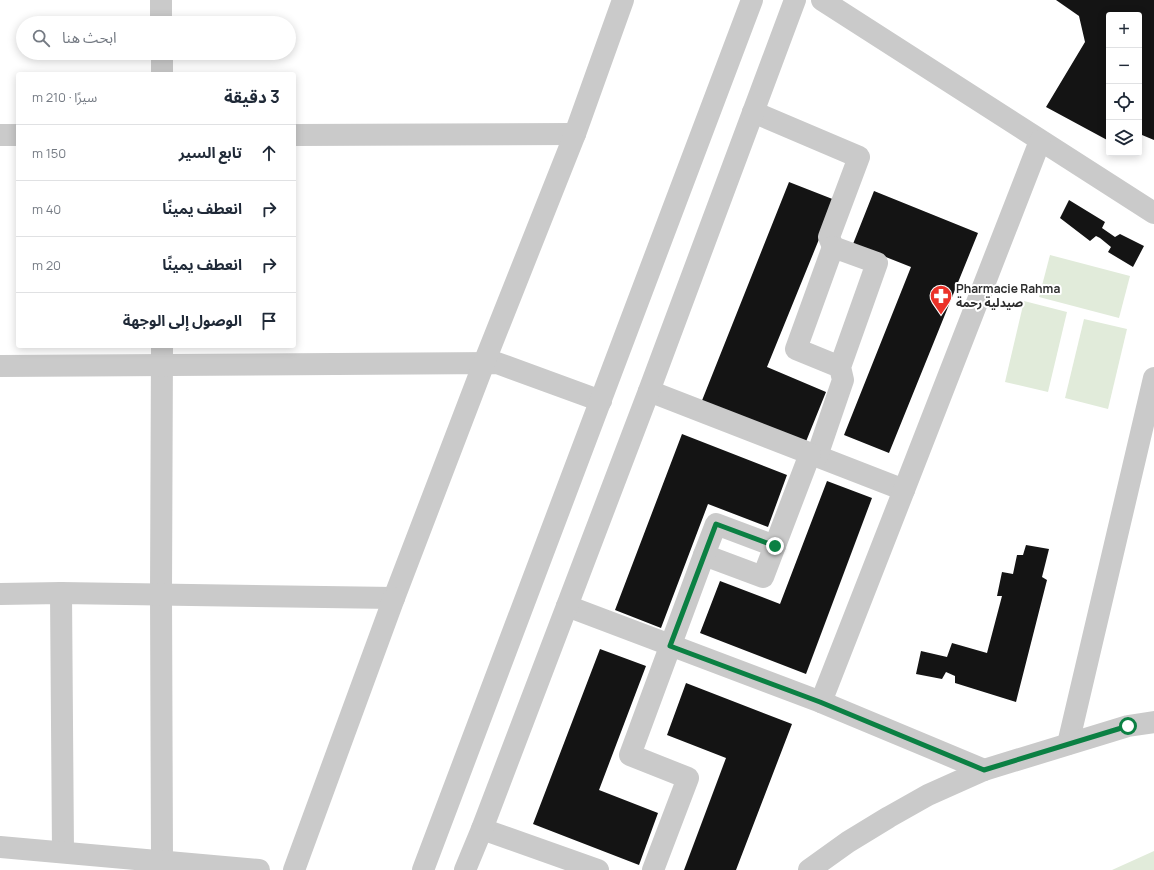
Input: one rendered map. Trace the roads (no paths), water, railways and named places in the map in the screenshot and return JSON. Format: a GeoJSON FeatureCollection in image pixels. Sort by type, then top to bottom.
{"type":"FeatureCollection","features":[{"type":"Feature","properties":{"kind":"street"},"geometry":{"type":"LineString","coordinates":[[161,0],[161,16]]}},
{"type":"Feature","properties":{"kind":"street"},"geometry":{"type":"LineString","coordinates":[[294,870],[394,598],[484,363],[575,134],[623,0]]}},
{"type":"Feature","properties":{"kind":"street"},"geometry":{"type":"LineString","coordinates":[[423,870],[752,0]]}},
{"type":"Feature","properties":{"kind":"street"},"geometry":{"type":"LineString","coordinates":[[465,870],[649,391],[795,0]]}},
{"type":"Feature","properties":{"kind":"street"},"geometry":{"type":"LineString","coordinates":[[822,0],[1154,213]]}},
{"type":"Feature","properties":{"kind":"street"},"geometry":{"type":"LineString","coordinates":[[162,60],[162,72]]}},
{"type":"Feature","properties":{"kind":"street"},"geometry":{"type":"LineString","coordinates":[[753,112],[859,157],[829,237],[833,247],[796,349],[840,367]]}},
{"type":"Feature","properties":{"kind":"street"},"geometry":{"type":"LineString","coordinates":[[296,135],[575,134]]}},
{"type":"Feature","properties":{"kind":"street"},"geometry":{"type":"LineString","coordinates":[[0,135],[16,135]]}},
{"type":"Feature","properties":{"kind":"street"},"geometry":{"type":"LineString","coordinates":[[820,702],[1040,140]]}},
{"type":"Feature","properties":{"kind":"street"},"geometry":{"type":"LineString","coordinates":[[704,555],[763,577],[844,380],[840,367],[878,263],[833,247]]}},
{"type":"Feature","properties":{"kind":"street"},"geometry":{"type":"LineString","coordinates":[[0,366],[162,356],[497,363],[601,401]]}},
{"type":"Feature","properties":{"kind":"street"},"geometry":{"type":"LineString","coordinates":[[162,356],[162,861]]}},
{"type":"Feature","properties":{"kind":"street"},"geometry":{"type":"LineString","coordinates":[[1068,744],[1154,378]]}},
{"type":"Feature","properties":{"kind":"street"},"geometry":{"type":"LineString","coordinates":[[649,391],[904,490]]}},
{"type":"Feature","properties":{"kind":"street"},"geometry":{"type":"LineString","coordinates":[[653,870],[688,778],[630,755],[704,555],[716,524],[775,546]]}},
{"type":"Feature","properties":{"kind":"street"},"geometry":{"type":"LineString","coordinates":[[61,593],[63,852]]}},
{"type":"Feature","properties":{"kind":"street"},"geometry":{"type":"LineString","coordinates":[[0,594],[161,594],[394,598]]}},
{"type":"Feature","properties":{"kind":"street"},"geometry":{"type":"LineString","coordinates":[[567,606],[820,702],[984,770]]}},
{"type":"Feature","properties":{"kind":"street"},"geometry":{"type":"LineString","coordinates":[[809,870],[848,842],[889,817],[928,795],[984,770],[1128,726],[1154,722]]}},
{"type":"Feature","properties":{"kind":"street"},"geometry":{"type":"LineString","coordinates":[[482,829],[598,870]]}},
{"type":"Feature","properties":{"kind":"street"},"geometry":{"type":"LineString","coordinates":[[0,847],[259,870]]}},
{"type":"Feature","properties":{"kind":"place","name":"Pharmacie Rahma صيدلية رحمة"},"geometry":{"type":"Point","coordinates":[941,316]}}]}
